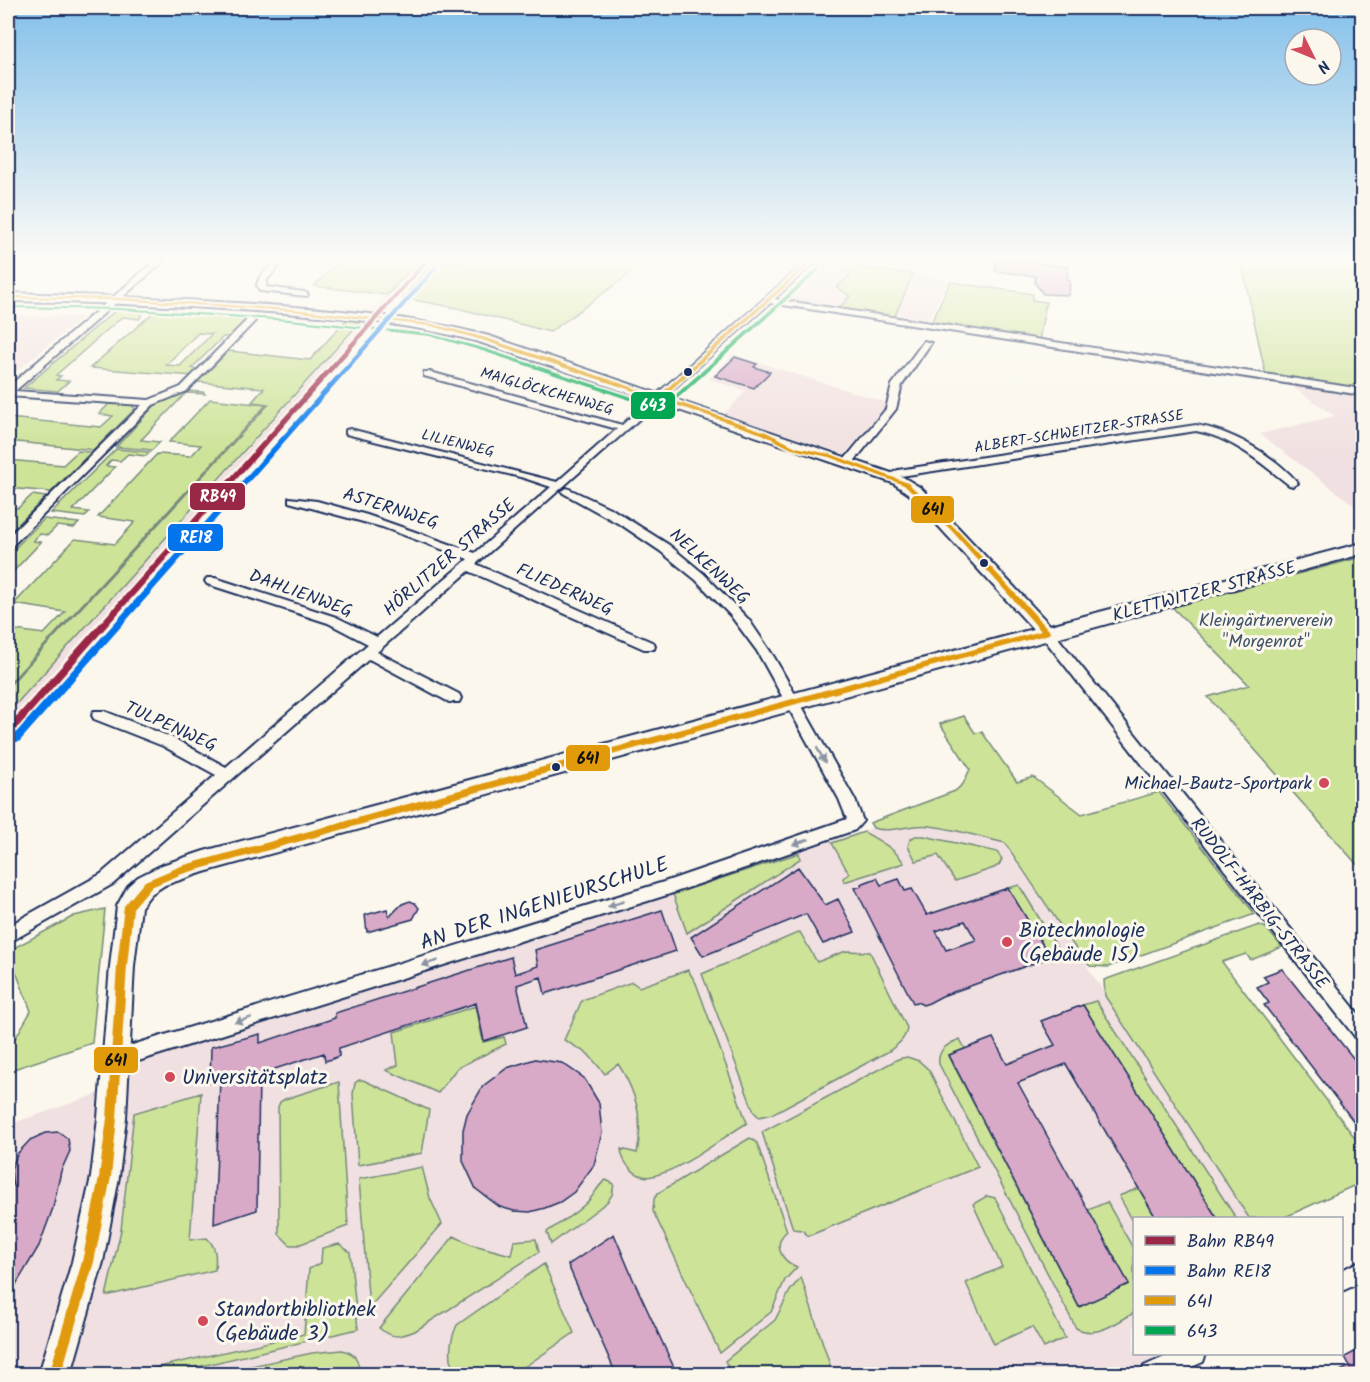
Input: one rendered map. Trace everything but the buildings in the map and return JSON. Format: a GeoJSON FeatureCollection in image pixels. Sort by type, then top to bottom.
{"type":"FeatureCollection","features":[{"type":"Feature","properties":{"kind":"main road"},"geometry":{"type":"LineString","coordinates":[[429,325],[484,339],[764,433],[806,452],[831,456],[906,484],[922,498],[1046,632]]}},
{"type":"Feature","properties":{"kind":"main road","name":"KLETTWITZER STRASSE"},"geometry":{"type":"LineString","coordinates":[[116,1059],[129,906],[138,891],[158,877],[792,704],[1046,632],[1362,549]]}},
{"type":"Feature","properties":{"kind":"main road"},"geometry":{"type":"LineString","coordinates":[[55,1374],[78,1308],[91,1255],[108,1149],[116,1059]]}},
{"type":"Feature","properties":{"kind":"street"},"geometry":{"type":"LineString","coordinates":[[8,393],[88,325]]}},
{"type":"Feature","properties":{"kind":"street"},"geometry":{"type":"LineString","coordinates":[[8,543],[150,403],[184,389],[247,325]]}},
{"type":"Feature","properties":{"kind":"street","name":"HÖRLITZER STRASSE"},"geometry":{"type":"LineString","coordinates":[[8,935],[107,879],[471,562],[563,488],[623,428],[742,325]]}},
{"type":"Feature","properties":{"kind":"street"},"geometry":{"type":"LineString","coordinates":[[933,325],[1362,393]]}},
{"type":"Feature","properties":{"kind":"street"},"geometry":{"type":"LineString","coordinates":[[848,462],[891,409],[897,385],[927,343]]}},
{"type":"Feature","properties":{"kind":"street","name":"MAIGLÖCKCHENWEG"},"geometry":{"type":"LineString","coordinates":[[427,374],[623,428]]}},
{"type":"Feature","properties":{"kind":"street"},"geometry":{"type":"LineString","coordinates":[[8,393],[150,403]]}},
{"type":"Feature","properties":{"kind":"street","name":"ALBERT-SCHWEITZER-STRASSE"},"geometry":{"type":"LineString","coordinates":[[890,477],[898,473],[1196,428],[1209,429],[1238,441],[1293,483]]}},
{"type":"Feature","properties":{"kind":"street","name":"LILIENWEG"},"geometry":{"type":"LineString","coordinates":[[350,432],[528,476],[563,488]]}},
{"type":"Feature","properties":{"kind":"street","name":"NELKENWEG"},"geometry":{"type":"LineString","coordinates":[[563,488],[611,512],[653,538],[678,556],[711,587],[752,632],[792,704]]}},
{"type":"Feature","properties":{"kind":"street","name":"ASTERNWEG"},"geometry":{"type":"LineString","coordinates":[[293,500],[338,509],[413,532],[471,562]]}},
{"type":"Feature","properties":{"kind":"street","name":"FLIEDERWEG"},"geometry":{"type":"LineString","coordinates":[[471,562],[649,646]]}},
{"type":"Feature","properties":{"kind":"street","name":"DAHLIENWEG"},"geometry":{"type":"LineString","coordinates":[[211,581],[332,620],[371,648],[454,698]]}},
{"type":"Feature","properties":{"kind":"street","name":"RUDOLF-HARBIG-STRASSE"},"geometry":{"type":"LineString","coordinates":[[1046,632],[1362,1032]]}},
{"type":"Feature","properties":{"kind":"street","name":"AN DER INGENIEURSCHULE"},"geometry":{"type":"LineString","coordinates":[[116,1059],[667,888],[850,825],[855,821],[855,816],[792,704]]}},
{"type":"Feature","properties":{"kind":"street","name":"TULPENWEG"},"geometry":{"type":"LineString","coordinates":[[99,715],[168,742],[227,774]]}},
{"type":"Feature","properties":{"kind":"street"},"geometry":{"type":"LineString","coordinates":[[1343,1280],[1362,1270]]}},
{"type":"Feature","properties":{"kind":"street"},"geometry":{"type":"LineString","coordinates":[[1152,1374],[1191,1355]]}},
{"type":"Feature","properties":{"kind":"shaded area"},"geometry":{"type":"Polygon","coordinates":[[[8,325],[73,325],[8,378],[8,325]]]}},
{"type":"Feature","properties":{"kind":"shaded area"},"geometry":{"type":"Polygon","coordinates":[[[360,325],[374,325],[8,741],[8,714],[360,325]]]}},
{"type":"Feature","properties":{"kind":"shaded area"},"geometry":{"type":"Polygon","coordinates":[[[734,355],[888,403],[845,454],[724,414],[746,391],[709,379],[734,355]]]}},
{"type":"Feature","properties":{"kind":"shaded area"},"geometry":{"type":"Polygon","coordinates":[[[1288,384],[1362,395],[1362,511],[1260,434],[1335,416],[1288,384]]]}},
{"type":"Feature","properties":{"kind":"shaded area"},"geometry":{"type":"Polygon","coordinates":[[[968,792],[1082,958],[1248,1217],[1133,1217],[1133,1355],[1168,1355],[1129,1374],[8,1374],[8,1125],[98,1094],[100,1070],[873,828],[870,823],[968,792]]]}},
{"type":"Feature","properties":{"kind":"green space"},"geometry":{"type":"Polygon","coordinates":[[[98,325],[112,325],[56,375],[61,376],[56,380],[69,381],[58,391],[24,388],[98,325]]]}},
{"type":"Feature","properties":{"kind":"green space"},"geometry":{"type":"Polygon","coordinates":[[[138,325],[244,325],[232,337],[223,337],[192,368],[201,370],[194,376],[90,368],[138,325]],[[198,333],[166,365],[180,366],[212,334],[198,333]]]}},
{"type":"Feature","properties":{"kind":"green space"},"geometry":{"type":"Polygon","coordinates":[[[341,325],[357,325],[8,713],[8,687],[269,404],[252,402],[264,388],[197,382],[229,351],[310,360],[341,325]]]}},
{"type":"Feature","properties":{"kind":"green space"},"geometry":{"type":"Polygon","coordinates":[[[525,325],[559,325],[550,332],[525,325]]]}},
{"type":"Feature","properties":{"kind":"green space"},"geometry":{"type":"Polygon","coordinates":[[[946,325],[1042,325],[1039,341],[946,325]]]}},
{"type":"Feature","properties":{"kind":"green space"},"geometry":{"type":"Polygon","coordinates":[[[1255,325],[1362,325],[1362,390],[1266,376],[1255,325]]]}},
{"type":"Feature","properties":{"kind":"green space"},"geometry":{"type":"Polygon","coordinates":[[[186,391],[205,394],[186,393],[141,440],[160,442],[152,450],[116,447],[158,402],[186,391]]]}},
{"type":"Feature","properties":{"kind":"green space"},"geometry":{"type":"Polygon","coordinates":[[[210,399],[266,405],[8,685],[8,629],[44,634],[65,612],[14,604],[75,539],[115,544],[135,522],[98,517],[157,454],[191,456],[201,445],[169,442],[210,399]]]}},
{"type":"Feature","properties":{"kind":"green space"},"geometry":{"type":"Polygon","coordinates":[[[110,403],[132,405],[135,409],[94,450],[8,441],[8,418],[101,427],[113,416],[99,414],[110,403]]]}},
{"type":"Feature","properties":{"kind":"green space"},"geometry":{"type":"Polygon","coordinates":[[[116,449],[150,452],[146,456],[128,454],[120,461],[111,460],[106,466],[115,467],[73,510],[89,512],[85,517],[51,513],[116,449]]]}},
{"type":"Feature","properties":{"kind":"green space"},"geometry":{"type":"Polygon","coordinates":[[[78,451],[91,452],[51,492],[8,488],[8,460],[63,465],[78,451]]]}},
{"type":"Feature","properties":{"kind":"green space"},"geometry":{"type":"Polygon","coordinates":[[[32,495],[46,497],[8,534],[8,507],[18,508],[32,495]]]}},
{"type":"Feature","properties":{"kind":"green space"},"geometry":{"type":"Polygon","coordinates":[[[44,519],[79,523],[74,528],[57,526],[48,535],[40,534],[33,541],[41,542],[8,577],[8,555],[44,519]]]}},
{"type":"Feature","properties":{"kind":"green space","name":"Kleingärtnerverein \"Morgenrot\""},"geometry":{"type":"Polygon","coordinates":[[[1362,557],[1362,870],[1208,697],[1249,685],[1172,607],[1362,557]]]}},
{"type":"Feature","properties":{"kind":"green space"},"geometry":{"type":"Polygon","coordinates":[[[964,716],[975,733],[982,732],[1017,782],[1033,777],[1082,814],[1159,792],[1255,914],[1108,967],[1090,966],[1082,958],[1005,843],[923,825],[887,830],[873,828],[870,823],[955,791],[963,784],[970,769],[940,724],[964,716]]]}},
{"type":"Feature","properties":{"kind":"green space"},"geometry":{"type":"Polygon","coordinates":[[[864,832],[891,849],[904,863],[844,882],[843,878],[849,874],[832,843],[864,832]]]}},
{"type":"Feature","properties":{"kind":"green space"},"geometry":{"type":"Polygon","coordinates":[[[915,836],[997,852],[1002,859],[994,868],[955,881],[938,855],[916,861],[908,846],[910,840],[915,836]]]}},
{"type":"Feature","properties":{"kind":"green space"},"geometry":{"type":"Polygon","coordinates":[[[799,853],[800,859],[687,933],[673,894],[799,853]]]}},
{"type":"Feature","properties":{"kind":"green space"},"geometry":{"type":"Polygon","coordinates":[[[1019,885],[1063,957],[1053,961],[1008,888],[1019,885]]]}},
{"type":"Feature","properties":{"kind":"green space"},"geometry":{"type":"Polygon","coordinates":[[[105,909],[92,1043],[8,1071],[8,1051],[31,1011],[8,951],[74,916],[105,909]]]}},
{"type":"Feature","properties":{"kind":"green space"},"geometry":{"type":"Polygon","coordinates":[[[1259,925],[1266,928],[1282,947],[1251,960],[1246,954],[1222,962],[1362,1147],[1362,1182],[1285,1217],[1248,1217],[1105,996],[1104,980],[1259,925]]]}},
{"type":"Feature","properties":{"kind":"green space"},"geometry":{"type":"Polygon","coordinates":[[[800,932],[817,962],[846,951],[870,952],[907,1028],[901,1041],[889,1051],[772,1114],[759,1117],[754,1112],[702,974],[800,932]]]}},
{"type":"Feature","properties":{"kind":"green space"},"geometry":{"type":"Polygon","coordinates":[[[688,970],[696,983],[747,1123],[677,1167],[653,1176],[641,1176],[627,1165],[621,1149],[637,1153],[640,1129],[634,1096],[624,1074],[618,1064],[605,1074],[588,1054],[564,1040],[582,1000],[632,982],[639,987],[688,970]]]}},
{"type":"Feature","properties":{"kind":"green space"},"geometry":{"type":"Polygon","coordinates":[[[1096,1001],[1235,1217],[1216,1217],[1083,1005],[1096,1001]]]}},
{"type":"Feature","properties":{"kind":"green space"},"geometry":{"type":"Polygon","coordinates":[[[476,1006],[483,1042],[504,1037],[506,1044],[457,1068],[438,1093],[386,1070],[398,1065],[394,1032],[476,1006]]]}},
{"type":"Feature","properties":{"kind":"green space"},"geometry":{"type":"Polygon","coordinates":[[[960,1039],[965,1049],[949,1056],[1079,1307],[1128,1283],[1088,1210],[1107,1202],[1133,1248],[1133,1314],[1099,1331],[1091,1332],[1076,1328],[939,1064],[940,1054],[948,1045],[960,1039]]]}},
{"type":"Feature","properties":{"kind":"green space"},"geometry":{"type":"Polygon","coordinates":[[[907,1057],[919,1061],[929,1070],[978,1167],[808,1236],[802,1230],[793,1229],[762,1132],[898,1059],[907,1057]]]}},
{"type":"Feature","properties":{"kind":"green space"},"geometry":{"type":"Polygon","coordinates":[[[359,1080],[429,1110],[422,1153],[358,1165],[353,1094],[355,1083],[359,1080]]]}},
{"type":"Feature","properties":{"kind":"green space"},"geometry":{"type":"Polygon","coordinates":[[[339,1082],[348,1226],[298,1245],[290,1245],[279,1234],[278,1107],[285,1099],[339,1082]]]}},
{"type":"Feature","properties":{"kind":"green space"},"geometry":{"type":"Polygon","coordinates":[[[201,1093],[190,1240],[207,1238],[213,1245],[215,1270],[106,1296],[121,1230],[134,1113],[201,1093]]]}},
{"type":"Feature","properties":{"kind":"green space"},"geometry":{"type":"Polygon","coordinates":[[[750,1138],[757,1143],[787,1231],[780,1241],[780,1252],[787,1261],[797,1267],[785,1280],[771,1312],[720,1353],[653,1211],[654,1199],[658,1193],[750,1138]]]}},
{"type":"Feature","properties":{"kind":"green space"},"geometry":{"type":"Polygon","coordinates":[[[422,1167],[430,1198],[442,1224],[369,1308],[359,1179],[422,1167]]]}},
{"type":"Feature","properties":{"kind":"green space"},"geometry":{"type":"Polygon","coordinates":[[[606,1180],[614,1184],[612,1195],[607,1202],[551,1244],[547,1232],[581,1208],[606,1180]]]}},
{"type":"Feature","properties":{"kind":"green space"},"geometry":{"type":"Polygon","coordinates":[[[1139,1188],[1155,1217],[1133,1217],[1133,1221],[1119,1196],[1139,1188]]]}},
{"type":"Feature","properties":{"kind":"green space"},"geometry":{"type":"Polygon","coordinates":[[[987,1196],[995,1198],[998,1203],[1065,1338],[1044,1348],[1032,1327],[994,1344],[966,1283],[1002,1267],[973,1204],[987,1196]]]}},
{"type":"Feature","properties":{"kind":"green space"},"geometry":{"type":"Polygon","coordinates":[[[454,1236],[470,1244],[511,1255],[514,1241],[536,1239],[539,1252],[415,1331],[396,1336],[379,1328],[454,1236]]]}},
{"type":"Feature","properties":{"kind":"green space"},"geometry":{"type":"Polygon","coordinates":[[[339,1244],[350,1252],[358,1329],[168,1374],[128,1374],[304,1334],[309,1269],[321,1263],[322,1248],[339,1244]]]}},
{"type":"Feature","properties":{"kind":"green space"},"geometry":{"type":"Polygon","coordinates":[[[544,1264],[574,1333],[514,1374],[454,1374],[451,1349],[452,1337],[457,1325],[544,1264]]]}},
{"type":"Feature","properties":{"kind":"green space"},"geometry":{"type":"Polygon","coordinates":[[[801,1277],[833,1374],[732,1374],[725,1361],[775,1320],[790,1291],[801,1277]]]}},
{"type":"Feature","properties":{"kind":"green space"},"geometry":{"type":"Polygon","coordinates":[[[342,1350],[351,1353],[356,1358],[359,1374],[214,1374],[312,1353],[342,1350]]]}},
{"type":"Feature","properties":{"kind":"rail line","name":"RB49"},"geometry":{"type":"LineString","coordinates":[[8,732],[370,325]]}},
{"type":"Feature","properties":{"kind":"rail line","name":"RE18"},"geometry":{"type":"LineString","coordinates":[[16,739],[384,325]]}},
{"type":"Feature","properties":{"kind":"transit line","name":"643"},"geometry":{"type":"LineString","coordinates":[[341,325],[430,335],[481,349],[660,408],[666,406],[756,325]]}},
{"type":"Feature","properties":{"kind":"transit line","name":"641"},"geometry":{"type":"LineString","coordinates":[[55,1374],[88,1262],[105,1177],[129,906],[148,884],[181,870],[1046,632],[953,529],[906,484],[831,456],[794,448],[764,433],[484,339],[434,325]]}},
{"type":"Feature","properties":{"kind":"transit line","name":"641"},"geometry":{"type":"LineString","coordinates":[[659,398],[740,325]]}},
{"type":"Feature","properties":{"kind":"place","name":"Michael-Bautz-Sportpark"},"geometry":{"type":"Point","coordinates":[1324,783]}},
{"type":"Feature","properties":{"kind":"place","name":"Biotechnologie (Gebäude 15)"},"geometry":{"type":"Point","coordinates":[1007,942]}},
{"type":"Feature","properties":{"kind":"place","name":"Universitätsplatz"},"geometry":{"type":"Point","coordinates":[170,1077]}},
{"type":"Feature","properties":{"kind":"place","name":"Standortbibliothek (Gebäude 3)"},"geometry":{"type":"Point","coordinates":[203,1321]}}]}
